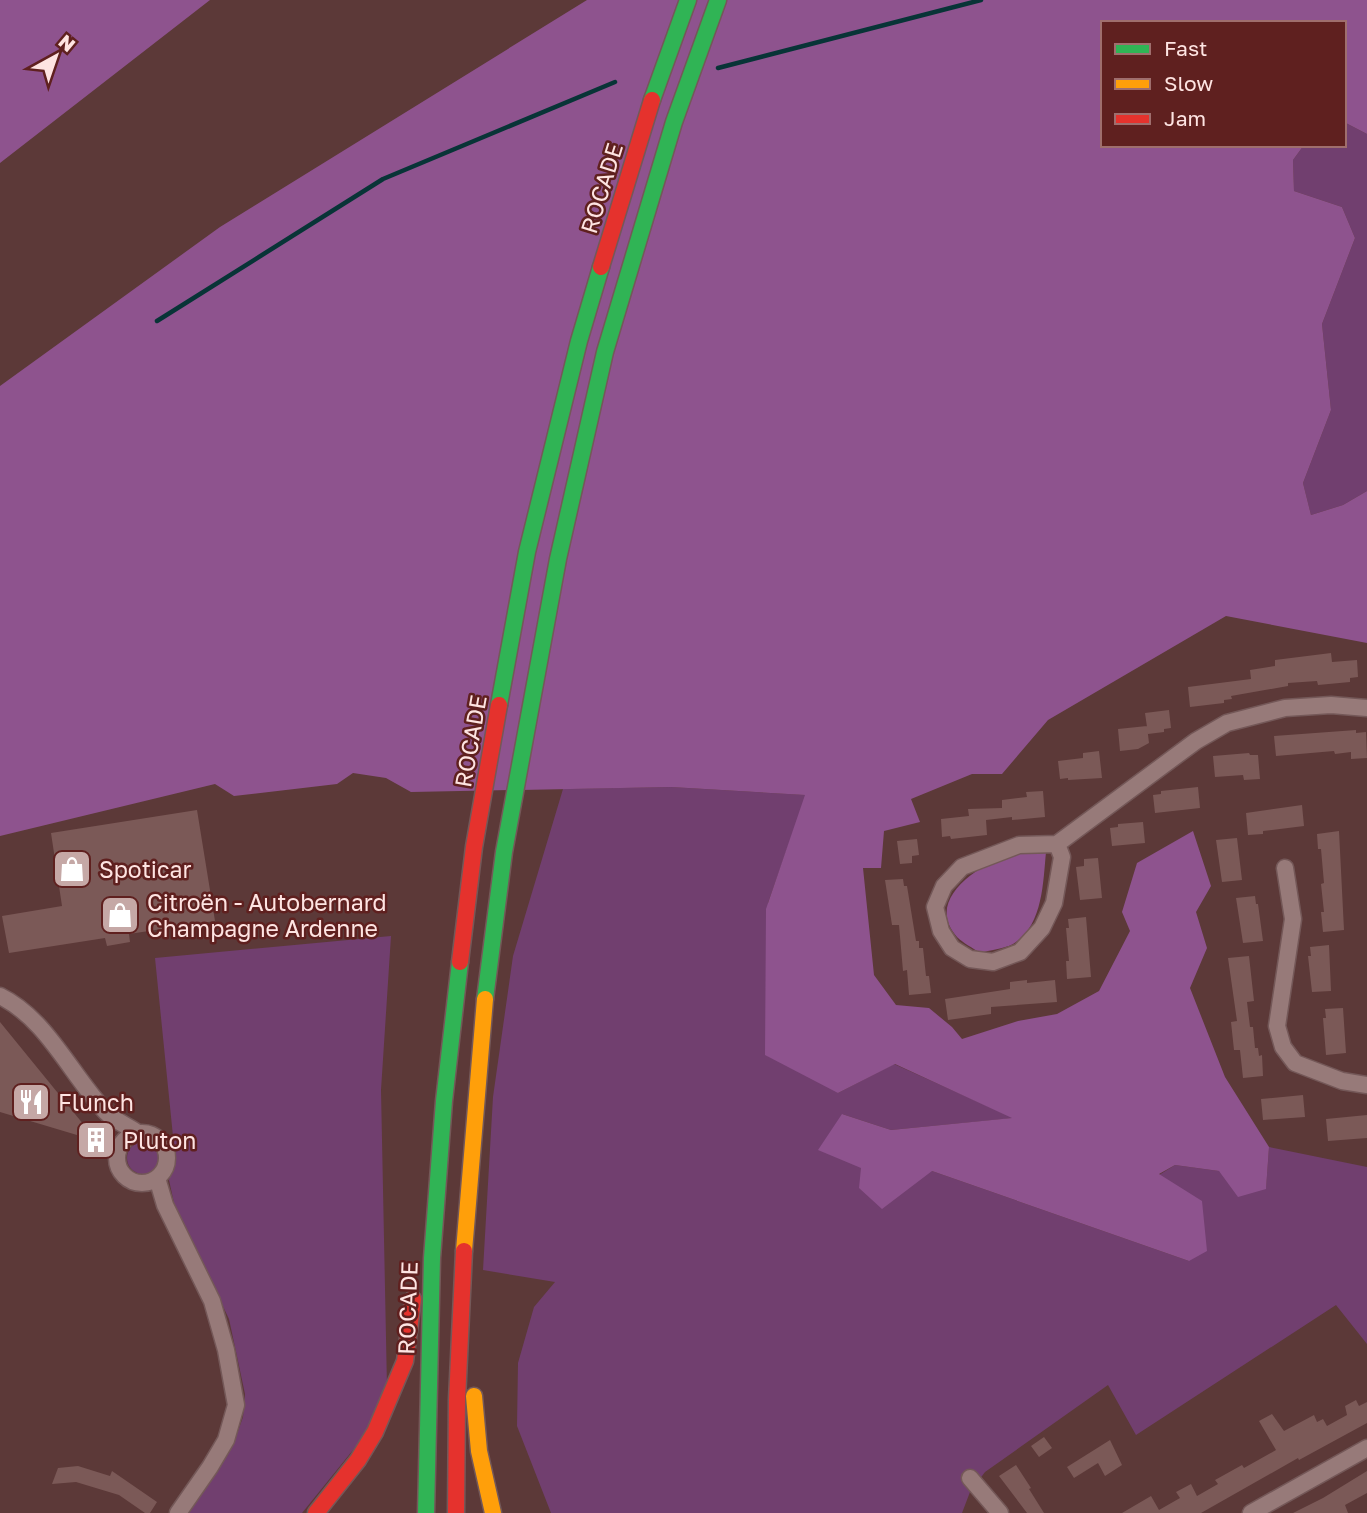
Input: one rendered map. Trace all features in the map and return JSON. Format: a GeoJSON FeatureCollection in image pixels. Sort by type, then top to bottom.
{"type":"FeatureCollection","features":[{"type":"Feature","properties":{"kind":"highway","name":"ROCADE"},"geometry":{"type":"LineString","coordinates":[[426,1513],[432,1258],[444,1101],[474,847],[527,552],[579,341],[646,117],[688,0]]}},
{"type":"Feature","properties":{"kind":"highway"},"geometry":{"type":"LineString","coordinates":[[456,1513],[457,1401],[465,1223],[480,1035],[504,852],[558,559],[605,352],[674,122],[718,0]]}},
{"type":"Feature","properties":{"kind":"highway"},"geometry":{"type":"LineString","coordinates":[[316,1513],[358,1460],[375,1432],[405,1361],[426,1204],[444,1101]]}},
{"type":"Feature","properties":{"kind":"highway"},"geometry":{"type":"LineString","coordinates":[[465,1223],[479,1451],[493,1513]]}},
{"type":"Feature","properties":{"kind":"street"},"geometry":{"type":"LineString","coordinates":[[1057,844],[1062,857],[1054,903],[1042,928],[1020,952],[993,962],[970,959],[952,948],[941,931],[936,907],[944,886],[962,867],[1019,845],[1057,844],[1196,741],[1227,723],[1285,708],[1331,705],[1367,708]]}},
{"type":"Feature","properties":{"kind":"street"},"geometry":{"type":"LineString","coordinates":[[1285,868],[1293,919],[1277,1026],[1283,1046],[1295,1063],[1342,1081],[1367,1085]]}},
{"type":"Feature","properties":{"kind":"street"},"geometry":{"type":"LineString","coordinates":[[0,996],[18,1004],[108,1114],[120,1145],[118,1161],[128,1178],[141,1183],[157,1178],[167,1164],[166,1148],[155,1136],[138,1133],[108,1114]]}},
{"type":"Feature","properties":{"kind":"street"},"geometry":{"type":"LineString","coordinates":[[120,1145],[125,1139],[138,1133]]}},
{"type":"Feature","properties":{"kind":"street"},"geometry":{"type":"LineString","coordinates":[[157,1178],[165,1205],[212,1301],[226,1350],[236,1405],[226,1440],[211,1467],[178,1513]]}},
{"type":"Feature","properties":{"kind":"street"},"geometry":{"type":"LineString","coordinates":[[1251,1513],[1367,1448]]}},
{"type":"Feature","properties":{"kind":"street"},"geometry":{"type":"LineString","coordinates":[[970,1478],[1000,1513]]}},
{"type":"Feature","properties":{"kind":"shaded area"},"geometry":{"type":"Polygon","coordinates":[[[0,0],[210,0],[0,163],[0,0]]]}},
{"type":"Feature","properties":{"kind":"shaded area"},"geometry":{"type":"Polygon","coordinates":[[[587,0],[1367,0],[1367,134],[1346,123],[1346,21],[1101,21],[1101,147],[1303,147],[1293,160],[1294,191],[1342,207],[1355,238],[1322,324],[1331,410],[1303,483],[1311,515],[1343,505],[1367,491],[1367,643],[1226,616],[1048,720],[1002,774],[972,774],[911,799],[920,822],[884,831],[881,868],[863,868],[874,975],[896,1005],[929,1008],[962,1039],[1018,1021],[1057,1014],[1099,991],[1130,931],[1122,912],[1137,863],[1193,831],[1211,886],[1196,912],[1207,948],[1190,988],[1225,1077],[1269,1147],[1266,1189],[1238,1197],[1219,1171],[1175,1165],[1159,1174],[1202,1201],[1207,1251],[1189,1261],[932,1171],[882,1209],[859,1188],[861,1168],[818,1150],[842,1114],[891,1130],[1012,1118],[895,1064],[838,1093],[765,1055],[766,909],[805,795],[671,787],[411,792],[386,778],[353,773],[337,784],[234,796],[215,784],[0,836],[0,386],[220,227],[587,0]]]}},
{"type":"Feature","properties":{"kind":"shaded area"},"geometry":{"type":"Polygon","coordinates":[[[1346,123],[1367,134],[1367,491],[1343,505],[1311,515],[1303,483],[1331,410],[1322,324],[1355,238],[1342,207],[1294,191],[1293,160],[1303,147],[1346,147],[1346,123]]]}},
{"type":"Feature","properties":{"kind":"shaded area"},"geometry":{"type":"Polygon","coordinates":[[[671,787],[806,795],[768,903],[838,1093],[894,1064],[1014,1118],[891,1130],[842,1114],[932,1171],[1189,1261],[1159,1175],[1175,1165],[1219,1171],[1266,1188],[1269,1147],[1367,1167],[1367,1344],[1336,1305],[1136,1435],[1108,1385],[985,1472],[970,1492],[962,1513],[551,1513],[517,1426],[518,1363],[534,1307],[555,1282],[483,1270],[493,1097],[513,956],[563,789],[671,787]]]}},
{"type":"Feature","properties":{"kind":"shaded area"},"geometry":{"type":"Polygon","coordinates":[[[1046,852],[1040,903],[1023,936],[1009,946],[980,953],[957,937],[948,923],[947,909],[951,896],[960,885],[972,874],[1000,859],[1017,853],[1046,852]]]}},
{"type":"Feature","properties":{"kind":"shaded area"},"geometry":{"type":"Polygon","coordinates":[[[391,936],[381,1090],[387,1387],[370,1429],[302,1513],[189,1513],[237,1434],[243,1417],[245,1394],[229,1319],[174,1203],[169,1180],[175,1156],[155,958],[391,936]]]}},
{"type":"Feature","properties":{"kind":"shaded area"},"geometry":{"type":"Polygon","coordinates":[[[143,1142],[154,1147],[159,1158],[154,1169],[143,1174],[132,1169],[127,1158],[132,1147],[143,1142]]]}},
{"type":"Feature","properties":{"kind":"building"},"geometry":{"type":"Polygon","coordinates":[[[1331,653],[1332,662],[1357,660],[1358,677],[1350,678],[1350,682],[1318,685],[1317,681],[1288,683],[1288,686],[1231,696],[1232,699],[1224,700],[1224,703],[1190,707],[1188,687],[1251,679],[1250,670],[1275,666],[1275,660],[1331,653]]]}},
{"type":"Feature","properties":{"kind":"building"},"geometry":{"type":"Polygon","coordinates":[[[1169,710],[1171,728],[1164,729],[1164,732],[1148,734],[1145,713],[1169,710]]]}},
{"type":"Feature","properties":{"kind":"building"},"geometry":{"type":"Polygon","coordinates":[[[1147,726],[1149,743],[1138,749],[1120,751],[1118,729],[1147,726]]]}},
{"type":"Feature","properties":{"kind":"building"},"geometry":{"type":"Polygon","coordinates":[[[1356,730],[1356,733],[1366,732],[1367,758],[1351,759],[1351,752],[1335,754],[1334,751],[1276,756],[1274,736],[1356,730]]]}},
{"type":"Feature","properties":{"kind":"building"},"geometry":{"type":"Polygon","coordinates":[[[1099,751],[1102,778],[1060,779],[1058,761],[1083,758],[1083,753],[1099,751]]]}},
{"type":"Feature","properties":{"kind":"building"},"geometry":{"type":"Polygon","coordinates":[[[1249,753],[1258,755],[1260,779],[1244,780],[1243,775],[1215,777],[1213,756],[1249,753]]]}},
{"type":"Feature","properties":{"kind":"building"},"geometry":{"type":"Polygon","coordinates":[[[1198,787],[1200,808],[1155,813],[1153,795],[1161,794],[1161,791],[1198,787]]]}},
{"type":"Feature","properties":{"kind":"building"},"geometry":{"type":"Polygon","coordinates":[[[1043,791],[1045,817],[986,820],[987,835],[951,839],[950,836],[942,837],[941,819],[969,816],[968,809],[1002,808],[1002,800],[1027,797],[1026,792],[1043,791]]]}},
{"type":"Feature","properties":{"kind":"building"},"geometry":{"type":"Polygon","coordinates":[[[1302,805],[1304,826],[1248,835],[1246,813],[1302,805]]]}},
{"type":"Feature","properties":{"kind":"building"},"geometry":{"type":"Polygon","coordinates":[[[197,810],[215,921],[129,934],[130,942],[107,946],[105,938],[9,953],[2,916],[62,906],[51,833],[197,810]]]}},
{"type":"Feature","properties":{"kind":"building"},"geometry":{"type":"Polygon","coordinates":[[[1143,822],[1145,843],[1112,846],[1110,828],[1118,827],[1118,824],[1143,822]]]}},
{"type":"Feature","properties":{"kind":"building"},"geometry":{"type":"Polygon","coordinates":[[[1339,831],[1344,930],[1323,932],[1321,884],[1324,883],[1317,834],[1339,831]]]}},
{"type":"Feature","properties":{"kind":"building"},"geometry":{"type":"Polygon","coordinates":[[[1237,838],[1242,880],[1222,882],[1216,840],[1237,838]]]}},
{"type":"Feature","properties":{"kind":"building"},"geometry":{"type":"Polygon","coordinates":[[[917,839],[919,855],[912,856],[912,863],[900,864],[897,841],[917,839]]]}},
{"type":"Feature","properties":{"kind":"building"},"geometry":{"type":"Polygon","coordinates":[[[1098,858],[1102,898],[1080,900],[1076,867],[1084,866],[1084,859],[1098,858]]]}},
{"type":"Feature","properties":{"kind":"building"},"geometry":{"type":"Polygon","coordinates":[[[903,879],[904,886],[907,886],[916,941],[919,941],[919,948],[923,948],[931,993],[909,995],[907,970],[903,971],[899,925],[892,925],[885,880],[903,879]]]}},
{"type":"Feature","properties":{"kind":"building"},"geometry":{"type":"Polygon","coordinates":[[[1255,896],[1263,941],[1243,943],[1236,898],[1255,896]]]}},
{"type":"Feature","properties":{"kind":"building"},"geometry":{"type":"Polygon","coordinates":[[[1086,917],[1091,977],[1067,979],[1068,919],[1086,917]]]}},
{"type":"Feature","properties":{"kind":"building"},"geometry":{"type":"Polygon","coordinates":[[[1329,945],[1331,991],[1312,992],[1308,956],[1311,956],[1310,947],[1329,945]]]}},
{"type":"Feature","properties":{"kind":"building"},"geometry":{"type":"Polygon","coordinates":[[[1249,956],[1254,1001],[1247,1002],[1255,1048],[1258,1048],[1259,1056],[1262,1055],[1263,1076],[1243,1078],[1240,1050],[1234,1050],[1231,1022],[1237,1021],[1228,958],[1249,956]]]}},
{"type":"Feature","properties":{"kind":"building"},"geometry":{"type":"Polygon","coordinates":[[[1027,980],[1027,983],[1055,980],[1057,1002],[991,1007],[991,1014],[948,1020],[945,999],[1010,989],[1010,982],[1027,980]]]}},
{"type":"Feature","properties":{"kind":"building"},"geometry":{"type":"Polygon","coordinates":[[[1343,1008],[1346,1053],[1326,1055],[1323,1018],[1326,1018],[1325,1009],[1343,1008]]]}},
{"type":"Feature","properties":{"kind":"building"},"geometry":{"type":"Polygon","coordinates":[[[0,1022],[97,1141],[0,1112],[0,1022]]]}},
{"type":"Feature","properties":{"kind":"building"},"geometry":{"type":"Polygon","coordinates":[[[1303,1095],[1305,1117],[1263,1120],[1261,1099],[1303,1095]]]}},
{"type":"Feature","properties":{"kind":"building"},"geometry":{"type":"Polygon","coordinates":[[[1367,1115],[1367,1138],[1328,1141],[1326,1119],[1367,1115]]]}},
{"type":"Feature","properties":{"kind":"building"},"geometry":{"type":"Polygon","coordinates":[[[1356,1400],[1359,1406],[1367,1402],[1367,1423],[1299,1460],[1298,1458],[1201,1513],[1122,1513],[1151,1496],[1159,1510],[1180,1498],[1176,1492],[1191,1484],[1197,1496],[1218,1484],[1215,1480],[1276,1450],[1259,1421],[1272,1414],[1284,1431],[1314,1415],[1317,1422],[1323,1419],[1327,1426],[1347,1415],[1345,1406],[1356,1400]]]}},
{"type":"Feature","properties":{"kind":"building"},"geometry":{"type":"Polygon","coordinates":[[[1044,1437],[1052,1448],[1039,1457],[1031,1446],[1044,1437]]]}},
{"type":"Feature","properties":{"kind":"building"},"geometry":{"type":"Polygon","coordinates":[[[1110,1440],[1122,1465],[1105,1476],[1098,1463],[1074,1478],[1067,1467],[1110,1440]]]}},
{"type":"Feature","properties":{"kind":"building"},"geometry":{"type":"Polygon","coordinates":[[[1016,1465],[1044,1513],[1027,1513],[999,1476],[1016,1465]]]}},
{"type":"Feature","properties":{"kind":"building"},"geometry":{"type":"Polygon","coordinates":[[[78,1466],[110,1476],[112,1471],[157,1502],[150,1513],[145,1513],[119,1495],[76,1482],[52,1484],[58,1468],[78,1466]]]}},
{"type":"Feature","properties":{"kind":"building"},"geometry":{"type":"Polygon","coordinates":[[[1367,1471],[1367,1493],[1345,1505],[1348,1513],[1293,1513],[1323,1498],[1367,1471]]]}},
{"type":"Feature","properties":{"kind":"waterway"},"geometry":{"type":"LineString","coordinates":[[718,68],[981,0]]}},
{"type":"Feature","properties":{"kind":"waterway"},"geometry":{"type":"LineString","coordinates":[[157,321],[383,179],[615,82]]}},
{"type":"Feature","properties":{"kind":"traffic: fast"},"geometry":{"type":"LineString","coordinates":[[652,100],[688,0]]}},
{"type":"Feature","properties":{"kind":"traffic: fast"},"geometry":{"type":"LineString","coordinates":[[485,999],[504,852],[558,559],[605,352],[674,122],[718,0]]}},
{"type":"Feature","properties":{"kind":"traffic: fast"},"geometry":{"type":"LineString","coordinates":[[499,705],[527,552],[579,341],[601,267]]}},
{"type":"Feature","properties":{"kind":"traffic: fast"},"geometry":{"type":"LineString","coordinates":[[426,1513],[432,1258],[444,1101],[460,962]]}},
{"type":"Feature","properties":{"kind":"traffic: slow"},"geometry":{"type":"LineString","coordinates":[[464,1251],[485,999]]}},
{"type":"Feature","properties":{"kind":"traffic: slow"},"geometry":{"type":"LineString","coordinates":[[474,1396],[479,1451],[493,1513]]}},
{"type":"Feature","properties":{"kind":"traffic: jam"},"geometry":{"type":"LineString","coordinates":[[601,267],[652,100]]}},
{"type":"Feature","properties":{"kind":"traffic: jam"},"geometry":{"type":"LineString","coordinates":[[460,962],[474,847],[499,705]]}},
{"type":"Feature","properties":{"kind":"traffic: jam"},"geometry":{"type":"LineString","coordinates":[[456,1513],[457,1400],[464,1251]]}},
{"type":"Feature","properties":{"kind":"traffic: jam"},"geometry":{"type":"LineString","coordinates":[[316,1513],[358,1460],[375,1432],[405,1361],[413,1299]]}},
{"type":"Feature","properties":{"kind":"place","name":"Spoticar"},"geometry":{"type":"Point","coordinates":[72,869]}},
{"type":"Feature","properties":{"kind":"place","name":"Citroën - Autobernard Champagne Ardenne"},"geometry":{"type":"Point","coordinates":[120,915]}},
{"type":"Feature","properties":{"kind":"place","name":"Flunch"},"geometry":{"type":"Point","coordinates":[31,1102]}},
{"type":"Feature","properties":{"kind":"place","name":"Pluton"},"geometry":{"type":"Point","coordinates":[96,1140]}}]}
